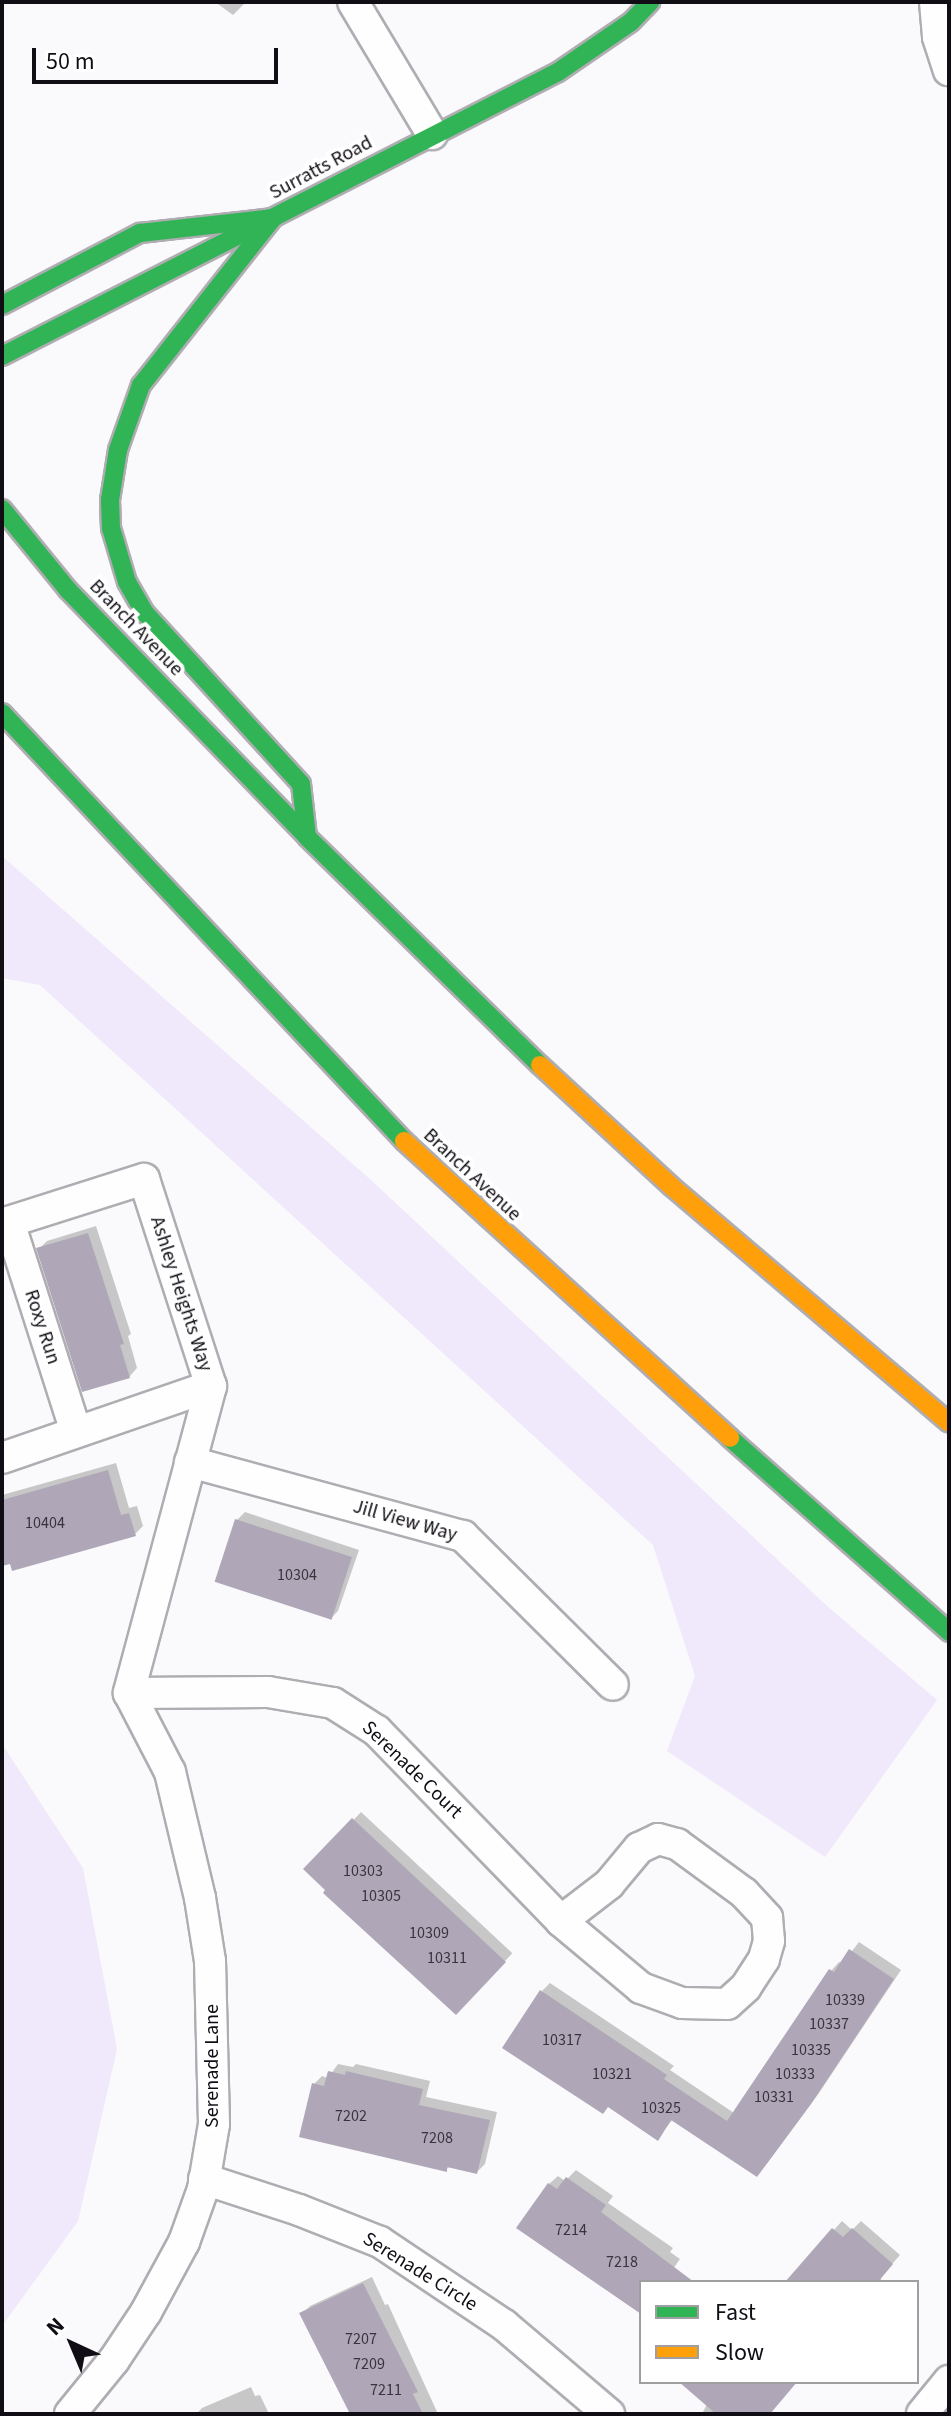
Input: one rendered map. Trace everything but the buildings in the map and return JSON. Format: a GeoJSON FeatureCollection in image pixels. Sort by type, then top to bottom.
{"type":"FeatureCollection","features":[{"type":"Feature","properties":{"kind":"main road","name":"Surratts Road"},"geometry":{"type":"LineString","coordinates":[[2,356],[558,72],[631,22],[650,2]]}},
{"type":"Feature","properties":{"kind":"main road"},"geometry":{"type":"LineString","coordinates":[[2,305],[140,233],[273,218]]}},
{"type":"Feature","properties":{"kind":"main road"},"geometry":{"type":"LineString","coordinates":[[273,218],[141,385],[129,411],[118,450],[110,500],[111,528],[127,582],[145,613],[301,784],[307,837]]}},
{"type":"Feature","properties":{"kind":"main road","name":"Branch Avenue"},"geometry":{"type":"LineString","coordinates":[[2,509],[68,590],[307,837],[521,1047],[671,1186],[949,1423]]}},
{"type":"Feature","properties":{"kind":"main road","name":"Branch Avenue"},"geometry":{"type":"LineString","coordinates":[[2,713],[375,1115],[563,1289],[949,1632]]}},
{"type":"Feature","properties":{"kind":"main road"},"geometry":{"type":"LineString","coordinates":[[2,726],[37,751]]}},
{"type":"Feature","properties":{"kind":"street"},"geometry":{"type":"LineString","coordinates":[[353,2],[432,134]]}},
{"type":"Feature","properties":{"kind":"street"},"geometry":{"type":"LineString","coordinates":[[935,2],[938,37],[949,70]]}},
{"type":"Feature","properties":{"kind":"street","name":"Ashley Heights Way"},"geometry":{"type":"LineString","coordinates":[[5,1223],[144,1179],[211,1386],[129,1693]]}},
{"type":"Feature","properties":{"kind":"street","name":"Roxy Run"},"geometry":{"type":"LineString","coordinates":[[5,1223],[76,1432]]}},
{"type":"Feature","properties":{"kind":"street"},"geometry":{"type":"LineString","coordinates":[[2,1458],[211,1386]]}},
{"type":"Feature","properties":{"kind":"street","name":"Jill View Way"},"geometry":{"type":"LineString","coordinates":[[190,1462],[463,1536],[613,1685]]}},
{"type":"Feature","properties":{"kind":"street","name":"Serenade Court"},"geometry":{"type":"LineString","coordinates":[[129,1693],[268,1692],[333,1703],[377,1731],[561,1921],[641,1988],[698,2006],[727,2004],[737,1998],[764,1959],[769,1941],[767,1918],[744,1893],[677,1844],[658,1839],[639,1848],[609,1884],[561,1921]]}},
{"type":"Feature","properties":{"kind":"street","name":"Serenade Lane"},"geometry":{"type":"LineString","coordinates":[[70,2414],[114,2360],[146,2312],[184,2242],[204,2179],[214,2124],[210,1961],[170,1772],[129,1693]]}},
{"type":"Feature","properties":{"kind":"street","name":"Serenade Circle"},"geometry":{"type":"LineString","coordinates":[[204,2179],[299,2210],[380,2242],[504,2325],[609,2414]]}},
{"type":"Feature","properties":{"kind":"street"},"geometry":{"type":"LineString","coordinates":[[922,2414],[949,2381]]}},
{"type":"Feature","properties":{"kind":"shaded area"},"geometry":{"type":"Polygon","coordinates":[[[2,856],[372,1181],[827,1606],[937,1700],[825,1857],[667,1751],[695,1676],[653,1545],[40,985],[2,978],[2,856]]]}},
{"type":"Feature","properties":{"kind":"shaded area"},"geometry":{"type":"Polygon","coordinates":[[[2,1744],[83,1868],[117,2049],[78,2221],[2,2326],[2,1744]]]}},
{"type":"Feature","properties":{"kind":"traffic: fast"},"geometry":{"type":"LineString","coordinates":[[2,356],[558,72],[631,22],[650,2]]}},
{"type":"Feature","properties":{"kind":"traffic: fast"},"geometry":{"type":"LineString","coordinates":[[273,218],[141,385],[118,450],[110,500],[111,528],[127,582],[145,613],[301,784],[307,837]]}},
{"type":"Feature","properties":{"kind":"traffic: fast"},"geometry":{"type":"LineString","coordinates":[[2,305],[140,233],[273,218]]}},
{"type":"Feature","properties":{"kind":"traffic: fast"},"geometry":{"type":"LineString","coordinates":[[2,509],[68,590],[307,837],[540,1065]]}},
{"type":"Feature","properties":{"kind":"traffic: fast"},"geometry":{"type":"LineString","coordinates":[[2,713],[404,1141]]}},
{"type":"Feature","properties":{"kind":"traffic: fast"},"geometry":{"type":"LineString","coordinates":[[730,1438],[949,1632]]}},
{"type":"Feature","properties":{"kind":"traffic: slow"},"geometry":{"type":"LineString","coordinates":[[540,1065],[671,1186],[949,1423]]}},
{"type":"Feature","properties":{"kind":"traffic: slow"},"geometry":{"type":"LineString","coordinates":[[404,1141],[730,1438]]}}]}
